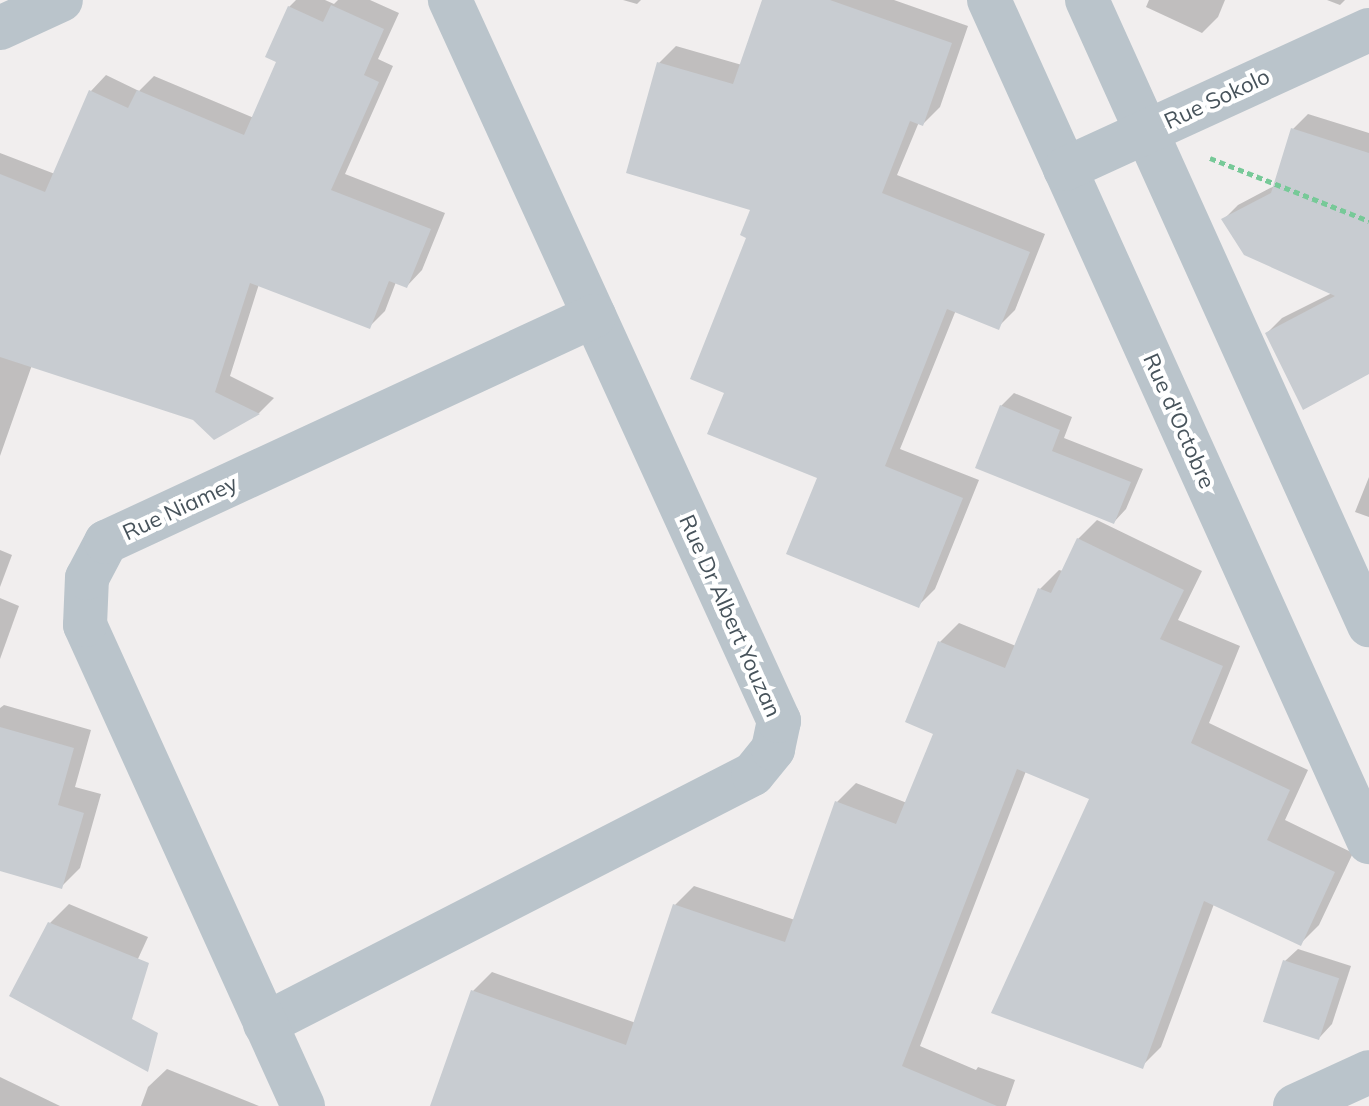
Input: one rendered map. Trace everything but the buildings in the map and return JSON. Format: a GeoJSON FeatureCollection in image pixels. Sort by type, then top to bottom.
{"type":"FeatureCollection","features":[{"type":"Feature","properties":{"kind":"street"},"geometry":{"type":"LineString","coordinates":[[0,28],[61,0]]}},
{"type":"Feature","properties":{"kind":"street","name":"Rue Dr Albert Youzan"},"geometry":{"type":"LineString","coordinates":[[265,1024],[753,774],[773,749],[779,721],[450,0]]}},
{"type":"Feature","properties":{"kind":"street","name":"Rue d'Octobre"},"geometry":{"type":"LineString","coordinates":[[989,0],[1369,842]]}},
{"type":"Feature","properties":{"kind":"street"},"geometry":{"type":"LineString","coordinates":[[1087,0],[1369,625]]}},
{"type":"Feature","properties":{"kind":"street","name":"Rue Sokolo"},"geometry":{"type":"LineString","coordinates":[[1065,169],[1369,30]]}},
{"type":"Feature","properties":{"kind":"street","name":"Rue Niamey"},"geometry":{"type":"LineString","coordinates":[[303,1106],[85,625],[87,578],[106,542],[594,316]]}},
{"type":"Feature","properties":{"kind":"street"},"geometry":{"type":"LineString","coordinates":[[1295,1106],[1369,1072]]}},
{"type":"Feature","properties":{"kind":"path"},"geometry":{"type":"LineString","coordinates":[[1147,132],[1369,221]]}}]}
